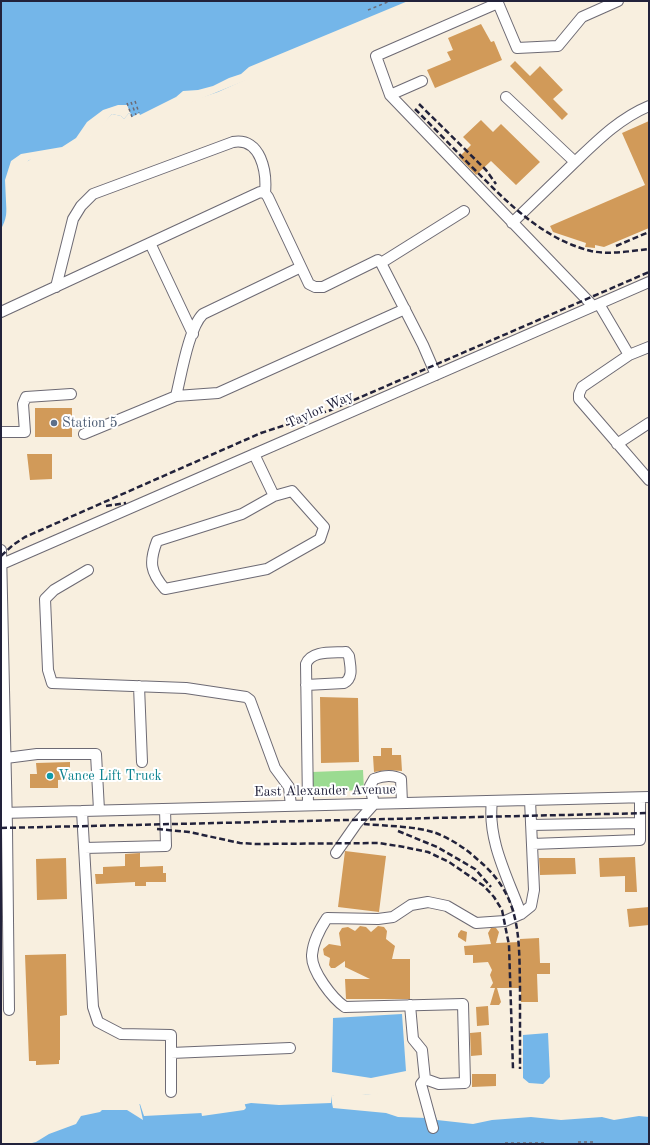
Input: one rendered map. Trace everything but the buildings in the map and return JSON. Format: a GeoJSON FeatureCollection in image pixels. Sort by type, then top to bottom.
{"type":"FeatureCollection","features":[{"type":"Feature","properties":{"kind":"street"},"geometry":{"type":"LineString","coordinates":[[618,1],[582,18],[558,46],[518,48],[500,2],[376,56],[390,95],[512,223],[596,305],[629,355]]}},
{"type":"Feature","properties":{"kind":"street"},"geometry":{"type":"LineString","coordinates":[[390,95],[422,81]]}},
{"type":"Feature","properties":{"kind":"street"},"geometry":{"type":"LineString","coordinates":[[506,97],[575,162]]}},
{"type":"Feature","properties":{"kind":"street"},"geometry":{"type":"LineString","coordinates":[[512,223],[609,130],[635,112],[649,106]]}},
{"type":"Feature","properties":{"kind":"street"},"geometry":{"type":"LineString","coordinates":[[56,288],[73,219],[80,206],[94,194],[233,142],[248,142],[254,147],[265,168],[266,179],[264,193],[309,284],[315,287],[323,287],[378,260],[382,263],[436,375]]}},
{"type":"Feature","properties":{"kind":"street"},"geometry":{"type":"LineString","coordinates":[[1,312],[56,288],[260,192],[264,193]]}},
{"type":"Feature","properties":{"kind":"street"},"geometry":{"type":"LineString","coordinates":[[382,263],[464,211]]}},
{"type":"Feature","properties":{"kind":"street"},"geometry":{"type":"LineString","coordinates":[[150,243],[193,334]]}},
{"type":"Feature","properties":{"kind":"street"},"geometry":{"type":"LineString","coordinates":[[176,396],[198,319],[203,314],[301,267]]}},
{"type":"Feature","properties":{"kind":"street","name":"Taylor Way"},"geometry":{"type":"LineString","coordinates":[[2,564],[649,282]]}},
{"type":"Feature","properties":{"kind":"street"},"geometry":{"type":"LineString","coordinates":[[84,434],[176,396],[218,393],[405,309]]}},
{"type":"Feature","properties":{"kind":"street"},"geometry":{"type":"LineString","coordinates":[[649,347],[629,355],[582,387],[578,394],[579,399],[649,480]]}},
{"type":"Feature","properties":{"kind":"street"},"geometry":{"type":"LineString","coordinates":[[1,432],[25,432],[23,404],[26,397],[29,395],[71,394]]}},
{"type":"Feature","properties":{"kind":"street"},"geometry":{"type":"LineString","coordinates":[[617,444],[649,423]]}},
{"type":"Feature","properties":{"kind":"street"},"geometry":{"type":"LineString","coordinates":[[254,454],[274,496]]}},
{"type":"Feature","properties":{"kind":"street"},"geometry":{"type":"LineString","coordinates":[[292,491],[324,527],[320,539],[266,569],[165,588],[154,577],[152,555],[157,541],[242,514],[274,496],[292,491]]}},
{"type":"Feature","properties":{"kind":"street"},"geometry":{"type":"LineString","coordinates":[[1,550],[6,758],[4,812],[9,1010]]}},
{"type":"Feature","properties":{"kind":"street"},"geometry":{"type":"LineString","coordinates":[[88,570],[54,590],[45,599],[48,670],[52,683],[186,688],[246,697],[250,700],[275,768],[289,787],[291,806]]}},
{"type":"Feature","properties":{"kind":"street"},"geometry":{"type":"LineString","coordinates":[[306,685],[344,683],[348,681],[351,676],[350,656],[346,652],[312,655],[306,664],[306,685],[308,805]]}},
{"type":"Feature","properties":{"kind":"street"},"geometry":{"type":"LineString","coordinates":[[139,686],[142,762]]}},
{"type":"Feature","properties":{"kind":"street"},"geometry":{"type":"LineString","coordinates":[[6,758],[37,754],[96,754],[99,810]]}},
{"type":"Feature","properties":{"kind":"street"},"geometry":{"type":"LineString","coordinates":[[336,853],[357,823],[374,804],[370,786],[374,779],[396,776],[401,778],[402,803]]}},
{"type":"Feature","properties":{"kind":"street"},"geometry":{"type":"LineString","coordinates":[[532,844],[640,840],[640,823],[645,798]]}},
{"type":"Feature","properties":{"kind":"street","name":"East Alexander Avenue"},"geometry":{"type":"LineString","coordinates":[[4,812],[645,798]]}},
{"type":"Feature","properties":{"kind":"street"},"geometry":{"type":"LineString","coordinates":[[425,1079],[439,1084],[465,1083],[463,1004],[345,1006],[338,1002],[318,974],[312,956],[317,934],[327,918],[378,919],[393,917],[411,905],[428,902],[447,906],[476,923],[505,920],[521,914],[531,906],[534,890],[530,800]]}},
{"type":"Feature","properties":{"kind":"street"},"geometry":{"type":"LineString","coordinates":[[492,801],[490,816],[492,832],[521,914]]}},
{"type":"Feature","properties":{"kind":"street"},"geometry":{"type":"LineString","coordinates":[[84,848],[166,846],[165,808]]}},
{"type":"Feature","properties":{"kind":"street"},"geometry":{"type":"LineString","coordinates":[[82,811],[93,1007],[98,1022],[121,1034],[171,1034],[170,1092]]}},
{"type":"Feature","properties":{"kind":"street"},"geometry":{"type":"LineString","coordinates":[[531,825],[640,823]]}},
{"type":"Feature","properties":{"kind":"street"},"geometry":{"type":"LineString","coordinates":[[410,1005],[413,1039],[422,1050],[425,1079],[421,1084],[433,1128]]}},
{"type":"Feature","properties":{"kind":"street"},"geometry":{"type":"LineString","coordinates":[[171,1053],[290,1048]]}},
{"type":"Feature","properties":{"kind":"path"},"geometry":{"type":"LineString","coordinates":[[368,10],[390,1]]}},
{"type":"Feature","properties":{"kind":"path"},"geometry":{"type":"LineString","coordinates":[[135,100],[139,113]]}},
{"type":"Feature","properties":{"kind":"path"},"geometry":{"type":"LineString","coordinates":[[131,102],[136,115]]}},
{"type":"Feature","properties":{"kind":"path"},"geometry":{"type":"LineString","coordinates":[[127,103],[132,117]]}},
{"type":"Feature","properties":{"kind":"path"},"geometry":{"type":"LineString","coordinates":[[578,1142],[596,1142]]}},
{"type":"Feature","properties":{"kind":"path"},"geometry":{"type":"LineString","coordinates":[[506,1143],[547,1143]]}},
{"type":"Feature","properties":{"kind":"green space"},"geometry":{"type":"Polygon","coordinates":[[[363,770],[364,790],[312,792],[312,772],[363,770]]]}},
{"type":"Feature","properties":{"kind":"water"},"geometry":{"type":"Polygon","coordinates":[[[1,1],[439,1],[258,74],[218,92],[191,101],[176,97],[140,115],[139,113],[132,117],[129,113],[124,119],[121,116],[112,114],[77,145],[65,150],[41,155],[21,166],[11,179],[6,215],[1,229],[1,1]]]}},
{"type":"Feature","properties":{"kind":"water"},"geometry":{"type":"Polygon","coordinates":[[[402,1014],[406,1071],[371,1078],[332,1072],[333,1018],[402,1014]]]}},
{"type":"Feature","properties":{"kind":"water"},"geometry":{"type":"Polygon","coordinates":[[[548,1033],[550,1077],[543,1084],[529,1083],[523,1078],[523,1035],[548,1033]]]}},
{"type":"Feature","properties":{"kind":"water"},"geometry":{"type":"Polygon","coordinates":[[[419,1093],[461,1106],[559,1114],[602,1114],[649,1108],[649,1144],[1,1144],[1,1126],[51,1119],[82,1110],[140,1104],[144,1116],[202,1113],[251,1103],[279,1105],[331,1103],[331,1096],[419,1093]]]}},
{"type":"Feature","properties":{"kind":"pier"},"geometry":{"type":"Polygon","coordinates":[[[408,1],[441,1],[190,103],[177,99],[176,97],[183,91],[198,90],[213,86],[241,74],[249,67],[408,1]]]}},
{"type":"Feature","properties":{"kind":"pier"},"geometry":{"type":"Polygon","coordinates":[[[118,105],[127,105],[132,117],[129,113],[124,119],[121,116],[112,114],[100,128],[75,149],[57,157],[29,160],[16,175],[12,183],[7,223],[5,180],[11,161],[21,154],[62,147],[76,138],[87,122],[103,110],[118,105]]]}},
{"type":"Feature","properties":{"kind":"pier"},"geometry":{"type":"Polygon","coordinates":[[[419,1091],[427,1118],[398,1117],[386,1113],[333,1108],[331,1096],[334,1096],[334,1094],[358,1093],[365,1095],[419,1091]]]}},
{"type":"Feature","properties":{"kind":"pier"},"geometry":{"type":"Polygon","coordinates":[[[428,1093],[461,1104],[559,1112],[590,1110],[602,1112],[649,1106],[649,1117],[639,1116],[614,1120],[602,1117],[561,1120],[531,1117],[492,1120],[473,1124],[437,1120],[428,1093]]]}},
{"type":"Feature","properties":{"kind":"pier"},"geometry":{"type":"Polygon","coordinates":[[[139,1102],[143,1120],[127,1110],[102,1110],[100,1112],[81,1116],[76,1124],[49,1134],[36,1142],[28,1144],[1,1143],[1,1124],[51,1117],[82,1108],[111,1103],[139,1102]]]}},
{"type":"Feature","properties":{"kind":"pier"},"geometry":{"type":"Polygon","coordinates":[[[244,1102],[246,1108],[244,1110],[202,1116],[201,1111],[244,1102]]]}},
{"type":"Feature","properties":{"kind":"railway"},"geometry":{"type":"LineString","coordinates":[[419,104],[486,170],[496,184]]}},
{"type":"Feature","properties":{"kind":"railway"},"geometry":{"type":"LineString","coordinates":[[415,109],[514,207],[528,219],[557,238],[591,251],[598,252],[613,253],[649,249]]}},
{"type":"Feature","properties":{"kind":"railway"},"geometry":{"type":"LineString","coordinates":[[616,246],[649,232]]}},
{"type":"Feature","properties":{"kind":"railway"},"geometry":{"type":"LineString","coordinates":[[1,556],[25,537],[261,433],[331,410],[649,272]]}},
{"type":"Feature","properties":{"kind":"railway"},"geometry":{"type":"LineString","coordinates":[[106,506],[126,503]]}},
{"type":"Feature","properties":{"kind":"railway"},"geometry":{"type":"LineString","coordinates":[[1,828],[649,813]]}},
{"type":"Feature","properties":{"kind":"railway"},"geometry":{"type":"LineString","coordinates":[[364,824],[419,829],[442,835],[458,844],[472,855],[491,873],[502,887],[510,902],[518,933],[520,968],[520,1069]]}},
{"type":"Feature","properties":{"kind":"railway"},"geometry":{"type":"LineString","coordinates":[[157,829],[189,832],[240,843],[379,843],[428,852],[449,862],[484,886],[494,897],[502,910],[509,945],[513,1069]]}},
{"type":"Feature","properties":{"kind":"railway"},"geometry":{"type":"LineString","coordinates":[[398,831],[437,847],[475,869],[491,887]]}},
{"type":"Feature","properties":{"kind":"place","name":"Station 5"},"geometry":{"type":"Point","coordinates":[54,423]}},
{"type":"Feature","properties":{"kind":"place","name":"Vance Lift Truck"},"geometry":{"type":"Point","coordinates":[50,776]}}]}
